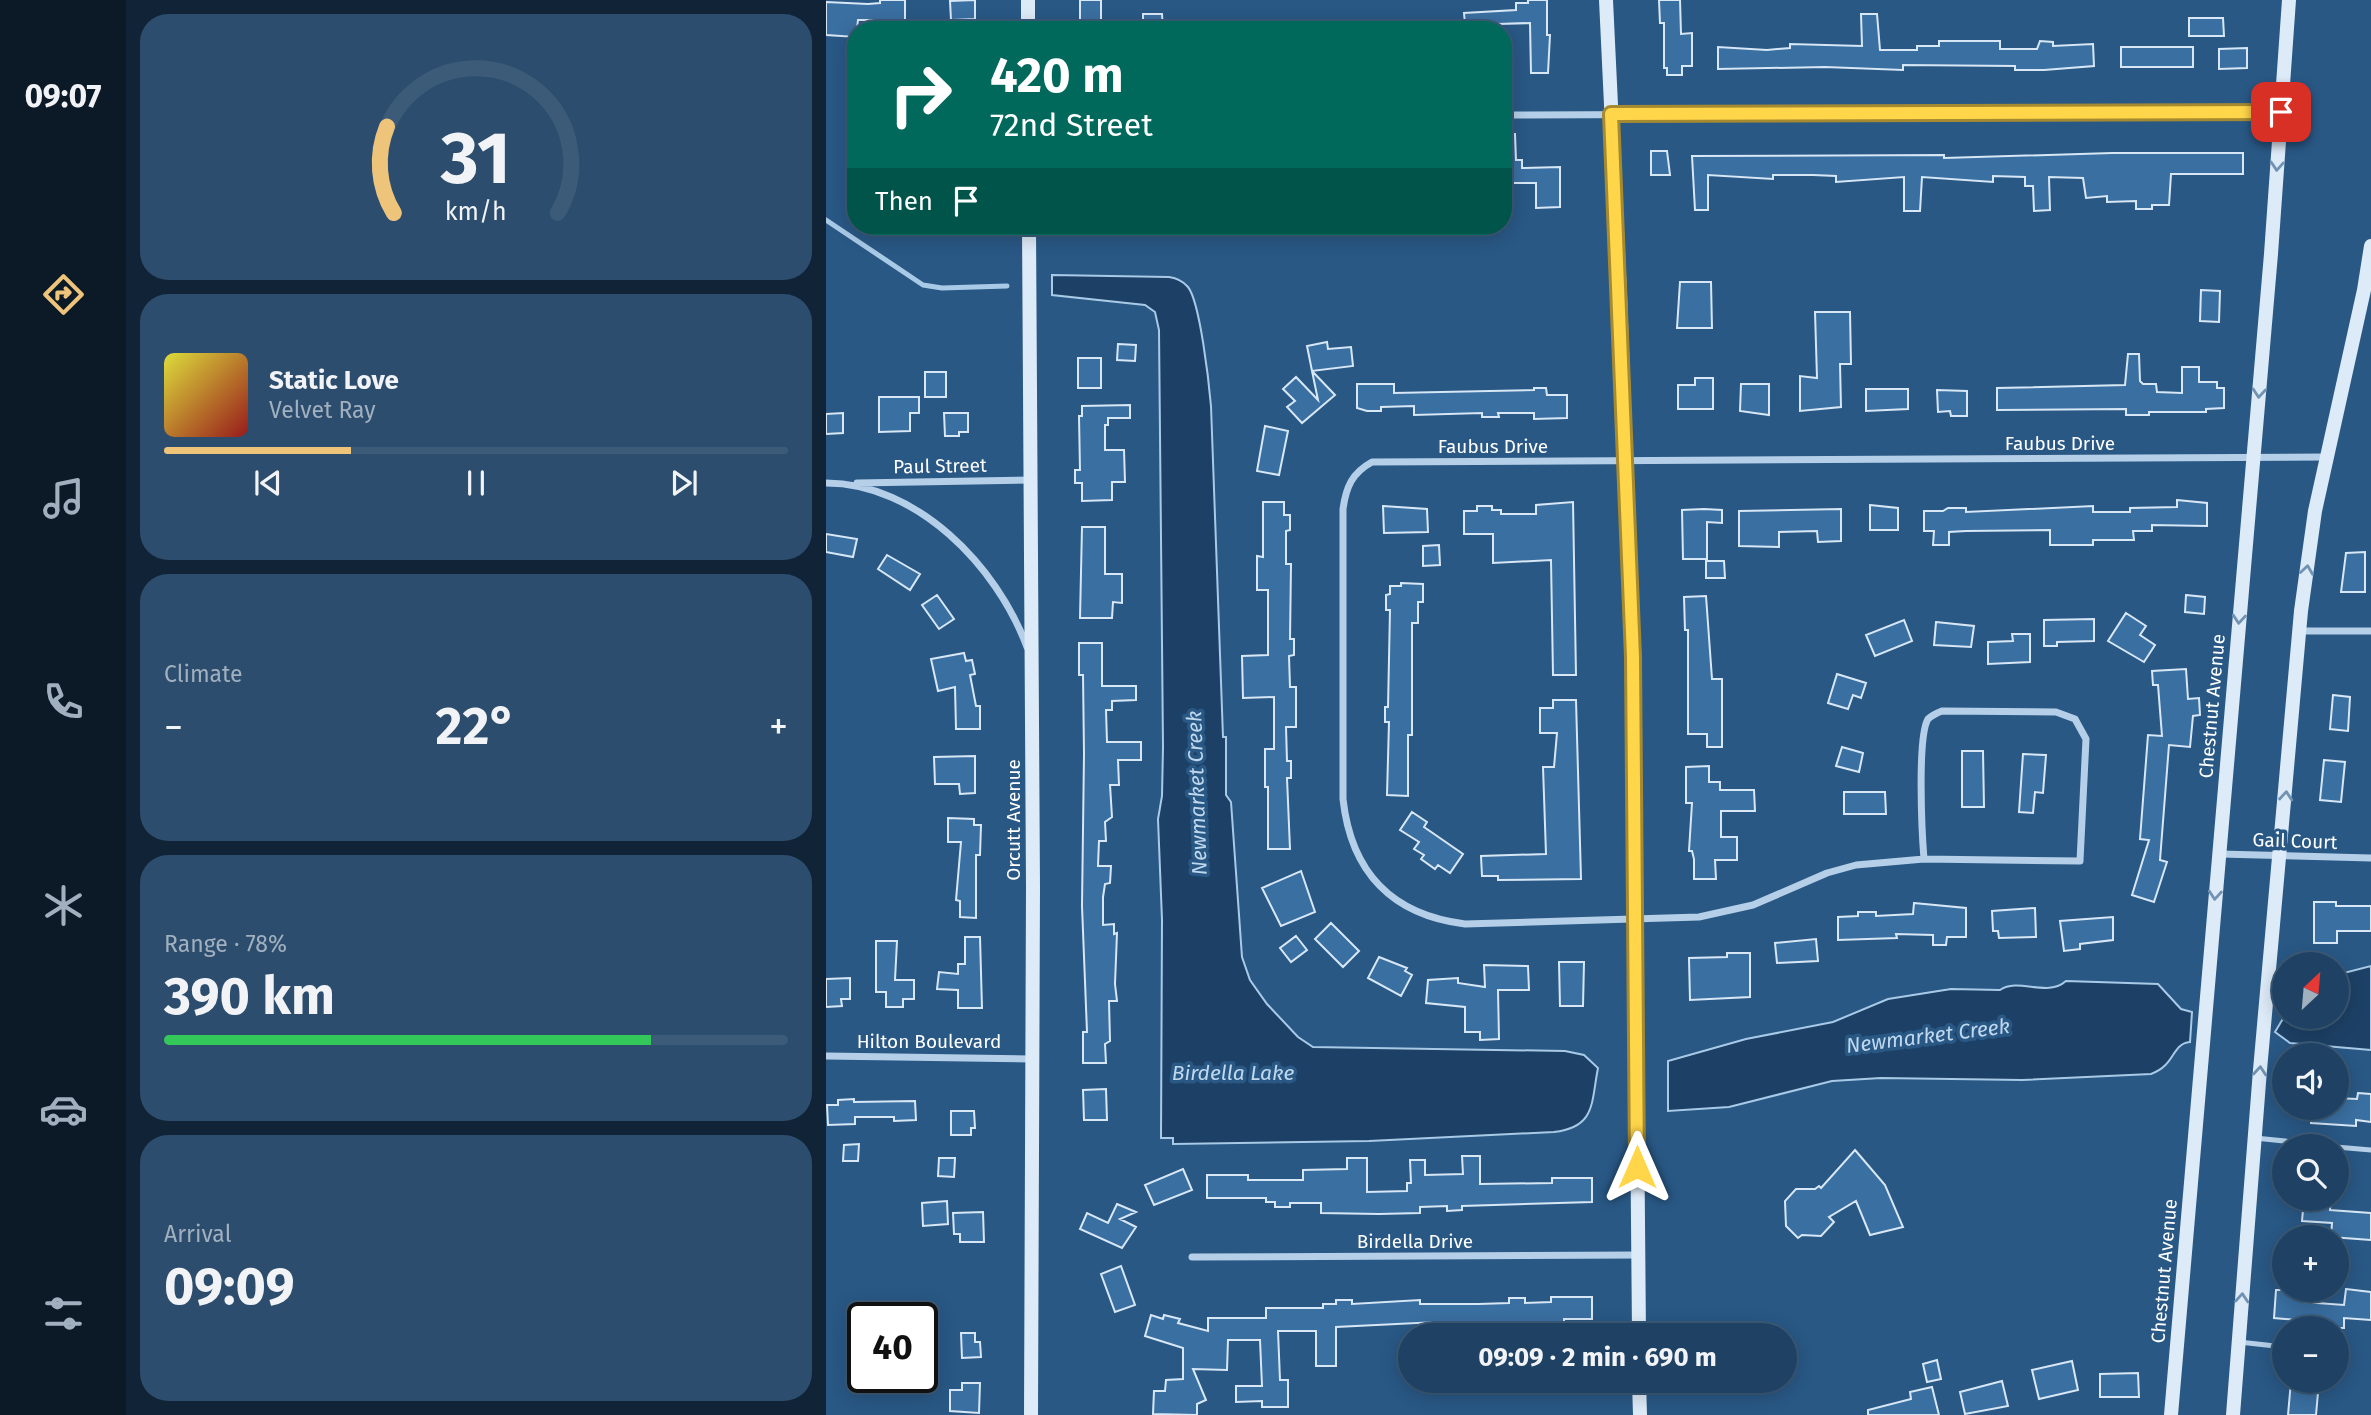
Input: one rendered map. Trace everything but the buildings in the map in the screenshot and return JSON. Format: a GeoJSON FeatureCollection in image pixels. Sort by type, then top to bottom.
{"type":"FeatureCollection","features":[{"type":"Feature","properties":{"kind":"street"},"geometry":{"type":"LineString","coordinates":[[1028,0],[1028,21]]}},
{"type":"Feature","properties":{"kind":"street"},"geometry":{"type":"LineString","coordinates":[[1605,0],[1626,462],[1636,920],[1639,1323]]}},
{"type":"Feature","properties":{"kind":"street","name":"Chestnut Avenue"},"geometry":{"type":"LineString","coordinates":[[2171,1415],[2253,457],[2289,0]]}},
{"type":"Feature","properties":{"kind":"street"},"geometry":{"type":"LineString","coordinates":[[1512,115],[2281,112]]}},
{"type":"Feature","properties":{"kind":"street","name":"Orcutt Avenue"},"geometry":{"type":"LineString","coordinates":[[1030,235],[1031,1415]]}},
{"type":"Feature","properties":{"kind":"street"},"geometry":{"type":"LineString","coordinates":[[2233,1415],[2300,631],[2315,511],[2371,246]]}},
{"type":"Feature","properties":{"kind":"street","name":"Faubus Drive"},"geometry":{"type":"LineString","coordinates":[[1924,859],[1921,803],[1925,727],[1934,713],[1942,710],[2056,712],[2075,719],[2086,739],[2080,861],[1886,860],[1827,873],[1753,905],[1690,918],[1482,925],[1448,922],[1415,912],[1396,901],[1365,868],[1347,827],[1343,799],[1343,509],[1345,494],[1357,470],[1372,463],[2327,457]]}},
{"type":"Feature","properties":{"kind":"street","name":"Paul Street"},"geometry":{"type":"LineString","coordinates":[[826,483],[1031,480]]}},
{"type":"Feature","properties":{"kind":"street","name":"Paul Street"},"geometry":{"type":"LineString","coordinates":[[850,483],[909,507],[964,550],[997,589],[1011,612],[1032,660]]}},
{"type":"Feature","properties":{"kind":"street"},"geometry":{"type":"LineString","coordinates":[[2300,631],[2371,631]]}},
{"type":"Feature","properties":{"kind":"street","name":"Gail Court"},"geometry":{"type":"LineString","coordinates":[[2219,854],[2371,858]]}},
{"type":"Feature","properties":{"kind":"street","name":"Hilton Boulevard"},"geometry":{"type":"LineString","coordinates":[[826,1056],[1032,1059]]}},
{"type":"Feature","properties":{"kind":"street","name":"Birdella Drive"},"geometry":{"type":"LineString","coordinates":[[1192,1257],[1638,1255]]}},
{"type":"Feature","properties":{"kind":"street"},"geometry":{"type":"LineString","coordinates":[[1639,1393],[1640,1415]]}},
{"type":"Feature","properties":{"kind":"lane"},"geometry":{"type":"LineString","coordinates":[[2255,1138],[2272,1140]]}},
{"type":"Feature","properties":{"kind":"lane"},"geometry":{"type":"LineString","coordinates":[[2349,1148],[2371,1150]]}},
{"type":"Feature","properties":{"kind":"lane"},"geometry":{"type":"LineString","coordinates":[[2239,1342],[2272,1346]]}},
{"type":"Feature","properties":{"kind":"water","name":"Birdella Lake"},"geometry":{"type":"Polygon","coordinates":[[[1052,275],[1172,277],[1188,287],[1196,309],[1211,406],[1223,737],[1226,737],[1226,795],[1231,802],[1242,957],[1250,980],[1267,1004],[1298,1037],[1313,1047],[1565,1051],[1584,1055],[1598,1068],[1589,1111],[1578,1125],[1554,1132],[1369,1141],[1173,1144],[1173,1138],[1161,1138],[1162,920],[1158,819],[1162,796],[1163,747],[1159,330],[1155,312],[1145,305],[1052,295],[1052,275]]]}},
{"type":"Feature","properties":{"kind":"water"},"geometry":{"type":"Polygon","coordinates":[[[2371,966],[2371,1050],[2349,1048],[2349,1043],[2290,1043],[2275,1032],[2277,1029],[2349,1029],[2349,972],[2371,966]]]}},
{"type":"Feature","properties":{"kind":"water"},"geometry":{"type":"Polygon","coordinates":[[[2066,981],[2158,984],[2181,1009],[2192,1012],[2190,1042],[2179,1047],[2165,1065],[2151,1074],[2022,1080],[1881,1078],[1832,1081],[1729,1107],[1668,1111],[1668,1061],[1746,1039],[1833,1022],[1888,999],[1951,989],[2000,990],[2016,986],[2050,988],[2066,981]]]}},
{"type":"Feature","properties":{"kind":"waterway","name":"Newmarket Creek"},"geometry":{"type":"LineString","coordinates":[[826,220],[847,234]]}},
{"type":"Feature","properties":{"kind":"waterway","name":"Newmarket Creek"},"geometry":{"type":"LineString","coordinates":[[848,235],[923,285],[942,288],[1007,286]]}},
{"type":"Feature","properties":{"kind":"route"},"geometry":{"type":"LineString","coordinates":[[1637,1167],[1633,657],[1611,114],[2281,112]]}}]}
